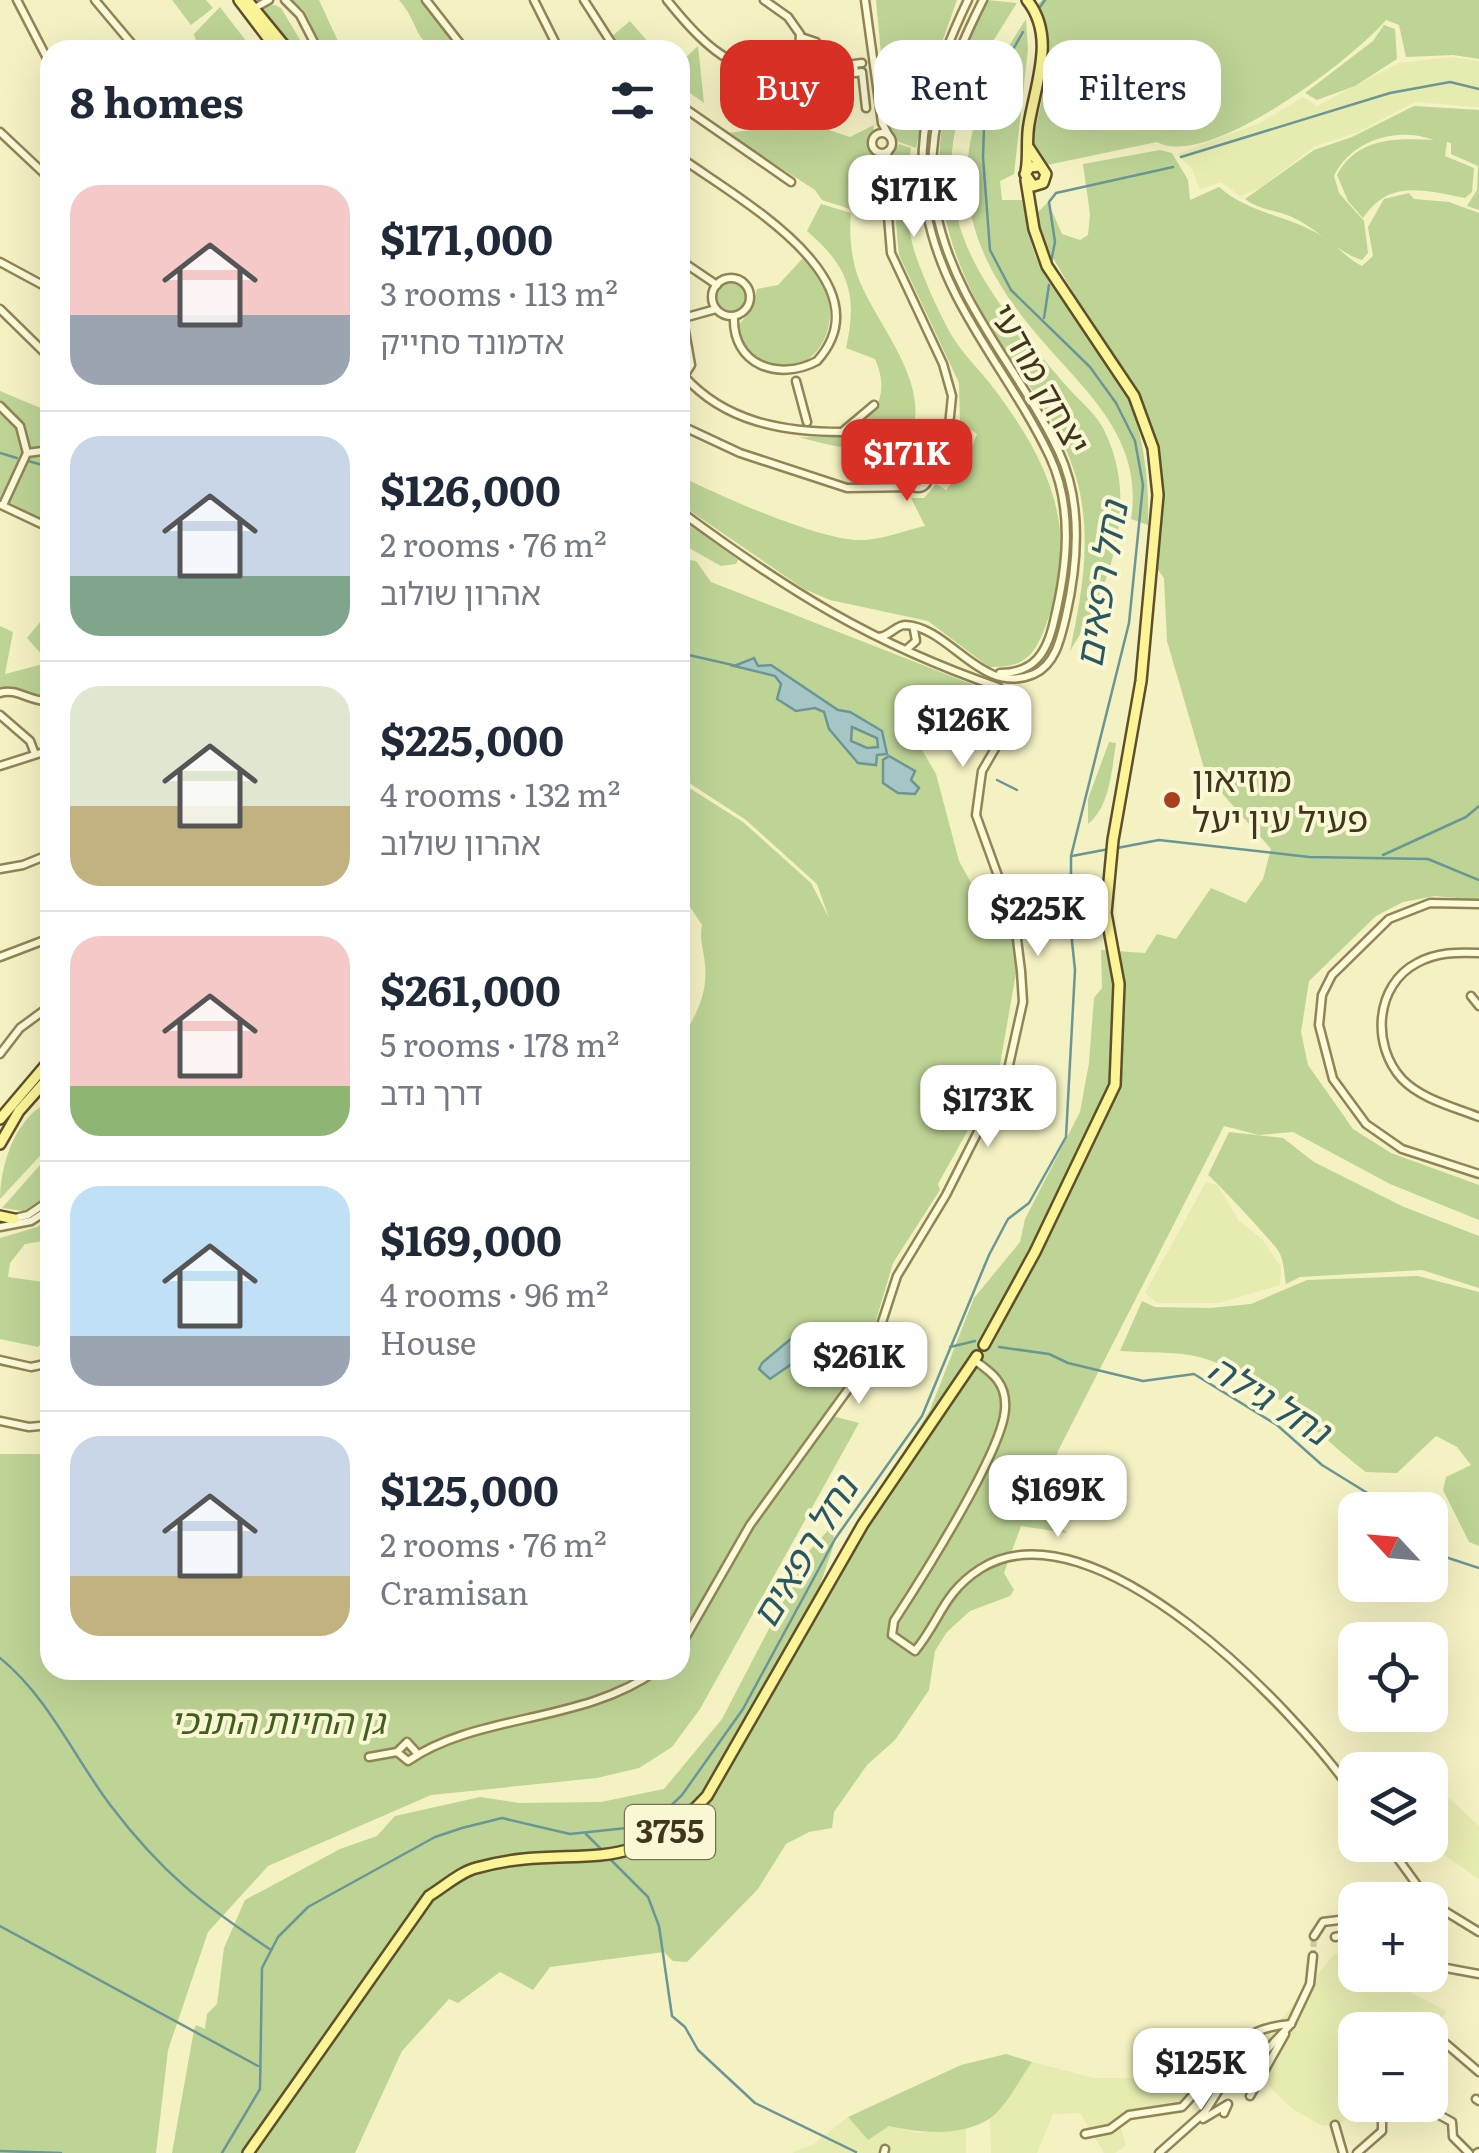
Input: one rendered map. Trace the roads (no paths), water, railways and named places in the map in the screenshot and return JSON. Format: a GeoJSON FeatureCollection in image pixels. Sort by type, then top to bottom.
{"type":"FeatureCollection","features":[{"type":"Feature","properties":{"kind":"main road"},"geometry":{"type":"LineString","coordinates":[[239,0],[251,5],[280,40]]}},
{"type":"Feature","properties":{"kind":"main road"},"geometry":{"type":"LineString","coordinates":[[984,1346],[1096,1131],[1114,1085],[1118,984],[1106,913],[1112,849],[1140,681],[1157,471],[1129,384],[1060,290],[1042,256],[1026,176],[1027,137],[1043,39],[1038,18],[1026,0]]}},
{"type":"Feature","properties":{"kind":"main road"},"geometry":{"type":"LineString","coordinates":[[251,5],[271,40]]}},
{"type":"Feature","properties":{"kind":"main road"},"geometry":{"type":"LineString","coordinates":[[1027,137],[1046,174],[1032,217]]}},
{"type":"Feature","properties":{"kind":"main road"},"geometry":{"type":"LineString","coordinates":[[1026,176],[1039,166]]}},
{"type":"Feature","properties":{"kind":"main road"},"geometry":{"type":"LineString","coordinates":[[1026,176],[1040,186]]}},
{"type":"Feature","properties":{"kind":"main road"},"geometry":{"type":"LineString","coordinates":[[0,1120],[18,1092],[40,1070]]}},
{"type":"Feature","properties":{"kind":"main road"},"geometry":{"type":"LineString","coordinates":[[0,1144],[19,1111],[40,1087]]}},
{"type":"Feature","properties":{"kind":"main road"},"geometry":{"type":"LineString","coordinates":[[0,1221],[14,1218]]}},
{"type":"Feature","properties":{"kind":"main road","name":"3755"},"geometry":{"type":"LineString","coordinates":[[248,2153],[429,1896],[472,1868],[521,1860],[597,1857],[653,1842],[677,1828],[707,1796],[863,1524],[976,1358]]}},
{"type":"Feature","properties":{"kind":"street"},"geometry":{"type":"LineString","coordinates":[[16,0],[40,45]]}},
{"type":"Feature","properties":{"kind":"street"},"geometry":{"type":"LineString","coordinates":[[95,0],[129,40]]}},
{"type":"Feature","properties":{"kind":"street"},"geometry":{"type":"LineString","coordinates":[[251,5],[269,0]]}},
{"type":"Feature","properties":{"kind":"street"},"geometry":{"type":"LineString","coordinates":[[286,0],[312,40]]}},
{"type":"Feature","properties":{"kind":"street"},"geometry":{"type":"LineString","coordinates":[[426,0],[457,40]]}},
{"type":"Feature","properties":{"kind":"street"},"geometry":{"type":"LineString","coordinates":[[534,0],[554,40]]}},
{"type":"Feature","properties":{"kind":"street"},"geometry":{"type":"LineString","coordinates":[[584,0],[610,40]]}},
{"type":"Feature","properties":{"kind":"street"},"geometry":{"type":"LineString","coordinates":[[667,0],[709,46],[757,69],[773,71],[788,66],[799,52],[801,38],[788,17],[764,0]]}},
{"type":"Feature","properties":{"kind":"street","name":"יצחק מודעי"},"geometry":{"type":"LineString","coordinates":[[968,0],[940,62],[924,120],[921,160],[926,208],[954,299],[1050,456],[1066,527],[1062,590],[1047,646],[1035,663],[1021,670],[984,670]]}},
{"type":"Feature","properties":{"kind":"street","name":"יצחק מודעי"},"geometry":{"type":"LineString","coordinates":[[983,0],[954,59],[940,104],[932,146],[936,206],[964,294],[1059,452],[1072,494],[1076,541],[1072,592],[1052,658],[1028,676],[1002,677],[984,670]]}},
{"type":"Feature","properties":{"kind":"street"},"geometry":{"type":"LineString","coordinates":[[866,2],[874,62]]}},
{"type":"Feature","properties":{"kind":"street"},"geometry":{"type":"LineString","coordinates":[[801,38],[808,40]]}},
{"type":"Feature","properties":{"kind":"street"},"geometry":{"type":"LineString","coordinates":[[854,64],[862,62]]}},
{"type":"Feature","properties":{"kind":"street"},"geometry":{"type":"LineString","coordinates":[[854,68],[855,73],[862,72],[866,108]]}},
{"type":"Feature","properties":{"kind":"street"},"geometry":{"type":"LineString","coordinates":[[690,112],[790,182]]}},
{"type":"Feature","properties":{"kind":"street"},"geometry":{"type":"LineString","coordinates":[[878,130],[872,145],[884,167]]}},
{"type":"Feature","properties":{"kind":"street"},"geometry":{"type":"LineString","coordinates":[[690,430],[732,450],[841,486],[875,491],[924,486],[951,427],[950,385],[895,268],[886,230],[884,167],[889,136],[886,130]]}},
{"type":"Feature","properties":{"kind":"street"},"geometry":{"type":"LineString","coordinates":[[0,132],[40,170]]}},
{"type":"Feature","properties":{"kind":"street"},"geometry":{"type":"LineString","coordinates":[[876,135],[889,136]]}},
{"type":"Feature","properties":{"kind":"street"},"geometry":{"type":"LineString","coordinates":[[876,151],[888,151]]}},
{"type":"Feature","properties":{"kind":"street"},"geometry":{"type":"LineString","coordinates":[[690,164],[807,251],[823,275],[836,320],[832,338],[817,361],[778,370],[759,365],[739,348],[733,334],[734,316]]}},
{"type":"Feature","properties":{"kind":"street"},"geometry":{"type":"LineString","coordinates":[[2,264],[40,284]]}},
{"type":"Feature","properties":{"kind":"street"},"geometry":{"type":"LineString","coordinates":[[690,267],[717,285]]}},
{"type":"Feature","properties":{"kind":"street"},"geometry":{"type":"LineString","coordinates":[[716,309],[713,293],[717,285],[734,278],[750,290],[749,306],[734,316]]}},
{"type":"Feature","properties":{"kind":"street"},"geometry":{"type":"LineString","coordinates":[[0,309],[40,348]]}},
{"type":"Feature","properties":{"kind":"street"},"geometry":{"type":"LineString","coordinates":[[690,317],[716,309],[734,316]]}},
{"type":"Feature","properties":{"kind":"street"},"geometry":{"type":"LineString","coordinates":[[796,381],[806,422]]}},
{"type":"Feature","properties":{"kind":"street"},"geometry":{"type":"LineString","coordinates":[[690,383],[704,398],[744,418],[795,432],[842,432],[874,405]]}},
{"type":"Feature","properties":{"kind":"street"},"geometry":{"type":"LineString","coordinates":[[0,406],[20,426],[27,453],[2,505],[40,523]]}},
{"type":"Feature","properties":{"kind":"street"},"geometry":{"type":"LineString","coordinates":[[27,453],[40,451]]}},
{"type":"Feature","properties":{"kind":"street"},"geometry":{"type":"LineString","coordinates":[[899,486],[933,464]]}},
{"type":"Feature","properties":{"kind":"street"},"geometry":{"type":"LineString","coordinates":[[920,469],[928,478]]}},
{"type":"Feature","properties":{"kind":"street"},"geometry":{"type":"LineString","coordinates":[[909,476],[914,487]]}},
{"type":"Feature","properties":{"kind":"street"},"geometry":{"type":"LineString","coordinates":[[690,518],[772,578],[858,630],[894,644],[912,644],[927,633],[984,670]]}},
{"type":"Feature","properties":{"kind":"street"},"geometry":{"type":"LineString","coordinates":[[858,630],[877,637],[894,634],[902,626],[936,637]]}},
{"type":"Feature","properties":{"kind":"street"},"geometry":{"type":"LineString","coordinates":[[690,1629],[770,1495],[870,1359],[897,1276],[938,1209],[1007,1074],[1022,988],[1015,923],[976,816],[982,771],[1014,716],[1014,703],[998,687],[924,660],[912,644],[913,629]]}},
{"type":"Feature","properties":{"kind":"street"},"geometry":{"type":"LineString","coordinates":[[894,634],[894,644]]}},
{"type":"Feature","properties":{"kind":"street"},"geometry":{"type":"LineString","coordinates":[[0,693],[12,691],[40,701]]}},
{"type":"Feature","properties":{"kind":"street"},"geometry":{"type":"LineString","coordinates":[[0,715],[30,741],[36,754]]}},
{"type":"Feature","properties":{"kind":"street"},"geometry":{"type":"LineString","coordinates":[[0,766],[40,753]]}},
{"type":"Feature","properties":{"kind":"street"},"geometry":{"type":"LineString","coordinates":[[0,868],[23,866],[40,858]]}},
{"type":"Feature","properties":{"kind":"street"},"geometry":{"type":"LineString","coordinates":[[1479,904],[1430,904],[1389,920],[1332,975],[1322,995],[1319,1025],[1333,1079],[1366,1124],[1402,1149],[1479,1174]]}},
{"type":"Feature","properties":{"kind":"street"},"geometry":{"type":"LineString","coordinates":[[0,957],[40,942]]}},
{"type":"Feature","properties":{"kind":"street"},"geometry":{"type":"LineString","coordinates":[[1479,952],[1436,955],[1409,968],[1391,991],[1381,1026],[1388,1060],[1406,1083],[1479,1117]]}},
{"type":"Feature","properties":{"kind":"street"},"geometry":{"type":"LineString","coordinates":[[1471,996],[1479,1006]]}},
{"type":"Feature","properties":{"kind":"street"},"geometry":{"type":"LineString","coordinates":[[0,1054],[20,1028],[40,1013]]}},
{"type":"Feature","properties":{"kind":"street"},"geometry":{"type":"LineString","coordinates":[[14,1218],[40,1205]]}},
{"type":"Feature","properties":{"kind":"street"},"geometry":{"type":"LineString","coordinates":[[0,1221],[30,1221],[40,1215]]}},
{"type":"Feature","properties":{"kind":"street"},"geometry":{"type":"LineString","coordinates":[[976,1358],[1000,1381],[1006,1411],[965,1498],[894,1621],[892,1635],[915,1652],[933,1629],[944,1599],[983,1567],[1013,1558],[1047,1556],[1112,1572],[1206,1638],[1274,1698],[1338,1772]]}},
{"type":"Feature","properties":{"kind":"street"},"geometry":{"type":"LineString","coordinates":[[0,1360],[40,1366]]}},
{"type":"Feature","properties":{"kind":"street"},"geometry":{"type":"LineString","coordinates":[[0,1421],[40,1426]]}},
{"type":"Feature","properties":{"kind":"street"},"geometry":{"type":"LineString","coordinates":[[369,1757],[396,1752],[404,1742],[416,1749],[613,1698],[641,1680]]}},
{"type":"Feature","properties":{"kind":"street"},"geometry":{"type":"LineString","coordinates":[[396,1752],[408,1762],[416,1749]]}},
{"type":"Feature","properties":{"kind":"street"},"geometry":{"type":"LineString","coordinates":[[1448,1913],[1479,1932]]}},
{"type":"Feature","properties":{"kind":"street"},"geometry":{"type":"LineString","coordinates":[[1314,1936],[1323,1922],[1338,1923]]}},
{"type":"Feature","properties":{"kind":"street"},"geometry":{"type":"LineString","coordinates":[[1250,2096],[1276,2056],[1310,1984],[1314,1956]]}},
{"type":"Feature","properties":{"kind":"street"},"geometry":{"type":"LineString","coordinates":[[1448,1968],[1479,1974]]}},
{"type":"Feature","properties":{"kind":"street"},"geometry":{"type":"LineString","coordinates":[[1192,2125],[1225,2080],[1263,2054],[1289,2026]]}},
{"type":"Feature","properties":{"kind":"street"},"geometry":{"type":"LineString","coordinates":[[1085,2134],[1110,2129],[1128,2116],[1182,2107],[1222,2053],[1245,2036],[1289,2026]]}},
{"type":"Feature","properties":{"kind":"street"},"geometry":{"type":"LineString","coordinates":[[1448,2046],[1479,2072]]}},
{"type":"Feature","properties":{"kind":"street"},"geometry":{"type":"LineString","coordinates":[[1159,2153],[1192,2125],[1228,2104],[1224,2113]]}},
{"type":"Feature","properties":{"kind":"street"},"geometry":{"type":"LineString","coordinates":[[1448,2120],[1452,2122],[1453,2137],[1469,2153]]}},
{"type":"Feature","properties":{"kind":"street"},"geometry":{"type":"LineString","coordinates":[[1357,2153],[1382,2131],[1382,2122]]}},
{"type":"Feature","properties":{"kind":"street"},"geometry":{"type":"LineString","coordinates":[[1335,2125],[1343,2153]]}},
{"type":"Feature","properties":{"kind":"water"},"geometry":{"type":"Polygon","coordinates":[[[754,658],[758,666],[771,665],[838,710],[850,712],[882,731],[887,754],[877,755],[876,765],[858,763],[829,729],[824,712],[815,708],[796,711],[777,699],[781,684],[775,676],[734,666],[754,658]],[[852,727],[851,741],[867,748],[878,747],[877,738],[852,727]]]}},
{"type":"Feature","properties":{"kind":"water"},"geometry":{"type":"Polygon","coordinates":[[[889,756],[915,771],[911,780],[919,788],[915,794],[898,793],[883,783],[883,760],[889,756]]]}},
{"type":"Feature","properties":{"kind":"water"},"geometry":{"type":"Polygon","coordinates":[[[799,1332],[807,1338],[806,1354],[770,1379],[759,1369],[762,1363],[799,1332]]]}},
{"type":"Feature","properties":{"kind":"waterway","name":"נחל רפאים"},"geometry":{"type":"LineString","coordinates":[[1040,7],[1045,0]]}},
{"type":"Feature","properties":{"kind":"waterway","name":"נחל רפאים"},"geometry":{"type":"LineString","coordinates":[[222,2153],[260,2089],[262,1968],[278,1937],[308,1907],[435,1837],[462,1828],[502,1818],[570,1834],[636,1827],[659,1817],[682,1795],[743,1709],[835,1539],[922,1416],[989,1255],[1008,1219],[1029,1203],[1066,1137],[1075,970],[1071,856],[1129,623],[1143,485],[1135,441],[1116,403],[1090,367],[1011,290],[990,250],[983,157],[985,98],[1023,32]]}},
{"type":"Feature","properties":{"kind":"waterway"},"geometry":{"type":"LineString","coordinates":[[1181,157],[1390,93],[1450,82],[1479,89]]}},
{"type":"Feature","properties":{"kind":"waterway"},"geometry":{"type":"LineString","coordinates":[[1051,262],[1055,242],[1049,202],[1056,193],[1173,167]]}},
{"type":"Feature","properties":{"kind":"waterway"},"geometry":{"type":"LineString","coordinates":[[1044,318],[1049,285]]}},
{"type":"Feature","properties":{"kind":"waterway"},"geometry":{"type":"LineString","coordinates":[[0,453],[17,458]]}},
{"type":"Feature","properties":{"kind":"waterway"},"geometry":{"type":"LineString","coordinates":[[28,461],[40,464]]}},
{"type":"Feature","properties":{"kind":"waterway"},"geometry":{"type":"LineString","coordinates":[[690,655],[737,666]]}},
{"type":"Feature","properties":{"kind":"waterway"},"geometry":{"type":"LineString","coordinates":[[997,780],[1017,790]]}},
{"type":"Feature","properties":{"kind":"waterway"},"geometry":{"type":"LineString","coordinates":[[1383,855],[1466,817],[1479,806]]}},
{"type":"Feature","properties":{"kind":"waterway"},"geometry":{"type":"LineString","coordinates":[[1117,848],[1159,840],[1309,857],[1428,859],[1479,880]]}},
{"type":"Feature","properties":{"kind":"waterway"},"geometry":{"type":"LineString","coordinates":[[1072,856],[1109,849]]}},
{"type":"Feature","properties":{"kind":"waterway","name":"נחל גילה"},"geometry":{"type":"LineString","coordinates":[[950,1347],[975,1341]]}},
{"type":"Feature","properties":{"kind":"waterway","name":"נחל גילה"},"geometry":{"type":"LineString","coordinates":[[999,1347],[1049,1354],[1068,1363],[1143,1381],[1194,1374],[1277,1425],[1322,1465],[1366,1492]]}},
{"type":"Feature","properties":{"kind":"waterway","name":"נחל גילה"},"geometry":{"type":"LineString","coordinates":[[1448,1558],[1479,1568]]}},
{"type":"Feature","properties":{"kind":"waterway"},"geometry":{"type":"LineString","coordinates":[[0,1658],[33,1691],[97,1787],[148,1850],[204,1902],[271,1950]]}},
{"type":"Feature","properties":{"kind":"waterway"},"geometry":{"type":"LineString","coordinates":[[586,1834],[602,1850]]}},
{"type":"Feature","properties":{"kind":"waterway"},"geometry":{"type":"LineString","coordinates":[[607,1856],[648,1897],[659,1926],[672,2016],[685,2027],[698,2050],[755,2103],[856,2152]]}},
{"type":"Feature","properties":{"kind":"waterway"},"geometry":{"type":"LineString","coordinates":[[0,1926],[258,2066]]}},
{"type":"Feature","properties":{"kind":"waterway"},"geometry":{"type":"LineString","coordinates":[[0,2151],[61,2153]]}},
{"type":"Feature","properties":{"kind":"tunnel"},"geometry":{"type":"LineString","coordinates":[[1313,1956],[1314,1936]]}},
{"type":"Feature","properties":{"kind":"place","name":"מוזיאון פעיל עין יעל"},"geometry":{"type":"Point","coordinates":[1172,800]}},
{"type":"Feature","properties":{"kind":"park label","name":"גן החיות התנכי"},"geometry":{"type":"Point","coordinates":[277,1722]}}]}
